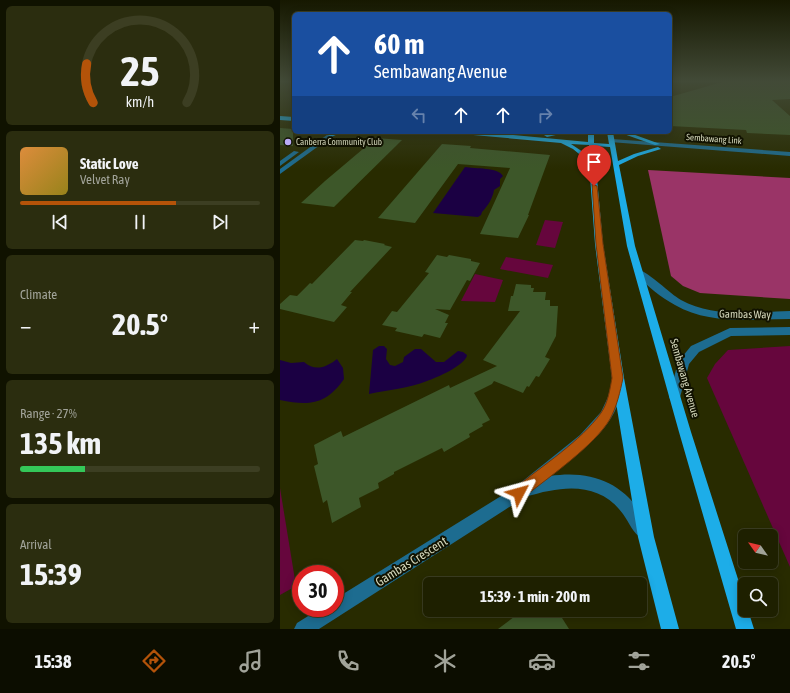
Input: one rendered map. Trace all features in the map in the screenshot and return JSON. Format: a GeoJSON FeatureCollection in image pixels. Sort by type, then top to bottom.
{"type":"FeatureCollection","features":[{"type":"Feature","properties":{"kind":"main road"},"geometry":{"type":"LineString","coordinates":[[280,114],[292,115]]}},
{"type":"Feature","properties":{"kind":"main road"},"geometry":{"type":"LineString","coordinates":[[280,118],[292,119]]}},
{"type":"Feature","properties":{"kind":"main road"},"geometry":{"type":"LineString","coordinates":[[486,134],[557,140],[591,138]]}},
{"type":"Feature","properties":{"kind":"main road"},"geometry":{"type":"LineString","coordinates":[[538,134],[591,138],[612,143]]}},
{"type":"Feature","properties":{"kind":"main road"},"geometry":{"type":"LineString","coordinates":[[547,135],[553,134]]}},
{"type":"Feature","properties":{"kind":"main road","name":"Sembawang Avenue"},"geometry":{"type":"LineString","coordinates":[[610,134],[631,246],[745,629]]}},
{"type":"Feature","properties":{"kind":"main road"},"geometry":{"type":"LineString","coordinates":[[626,134],[657,147]]}},
{"type":"Feature","properties":{"kind":"main road"},"geometry":{"type":"LineString","coordinates":[[591,138],[599,244],[618,378],[646,537],[670,629]]}},
{"type":"Feature","properties":{"kind":"main road"},"geometry":{"type":"LineString","coordinates":[[557,140],[575,148],[592,161]]}},
{"type":"Feature","properties":{"kind":"main road"},"geometry":{"type":"LineString","coordinates":[[616,164],[657,147]]}},
{"type":"Feature","properties":{"kind":"street"},"geometry":{"type":"LineString","coordinates":[[280,164],[321,134]]}},
{"type":"Feature","properties":{"kind":"street"},"geometry":{"type":"LineString","coordinates":[[280,172],[333,134]]}},
{"type":"Feature","properties":{"kind":"street","name":"Sembawang Link"},"geometry":{"type":"LineString","coordinates":[[612,143],[790,160]]}},
{"type":"Feature","properties":{"kind":"street","name":"Sembawang Link"},"geometry":{"type":"LineString","coordinates":[[657,147],[790,154]]}},
{"type":"Feature","properties":{"kind":"street","name":"Gambas Way"},"geometry":{"type":"LineString","coordinates":[[639,273],[682,305],[691,308],[721,315],[790,315]]}},
{"type":"Feature","properties":{"kind":"street","name":"Gambas Way"},"geometry":{"type":"LineString","coordinates":[[675,397],[684,362],[695,349],[730,332],[790,331]]}},
{"type":"Feature","properties":{"kind":"street","name":"Gambas Crescent"},"geometry":{"type":"LineString","coordinates":[[304,629],[519,493],[585,439],[606,416],[614,397],[618,378]]}},
{"type":"Feature","properties":{"kind":"street","name":"Gambas Crescent"},"geometry":{"type":"LineString","coordinates":[[519,493],[544,484],[558,482],[592,482],[609,490],[620,498],[631,512],[646,537]]}},
{"type":"Feature","properties":{"kind":"shaded area"},"geometry":{"type":"Polygon","coordinates":[[[465,167],[496,171],[503,176],[500,179],[500,186],[494,190],[488,205],[478,217],[433,213],[465,167]]]}},
{"type":"Feature","properties":{"kind":"shaded area"},"geometry":{"type":"Polygon","coordinates":[[[648,170],[790,178],[790,299],[700,293],[683,286],[671,276],[648,170]]]}},
{"type":"Feature","properties":{"kind":"shaded area"},"geometry":{"type":"Polygon","coordinates":[[[545,220],[563,222],[555,248],[536,245],[545,220]]]}},
{"type":"Feature","properties":{"kind":"shaded area"},"geometry":{"type":"Polygon","coordinates":[[[506,257],[553,265],[548,278],[500,269],[506,257]]]}},
{"type":"Feature","properties":{"kind":"shaded area"},"geometry":{"type":"Polygon","coordinates":[[[475,274],[503,280],[495,302],[461,301],[475,274]]]}},
{"type":"Feature","properties":{"kind":"shaded area"},"geometry":{"type":"Polygon","coordinates":[[[379,346],[384,346],[387,349],[386,359],[390,365],[395,366],[403,362],[404,357],[415,349],[421,349],[436,362],[444,362],[458,351],[467,355],[462,363],[456,367],[431,379],[406,387],[369,394],[373,350],[379,346]]]}},
{"type":"Feature","properties":{"kind":"shaded area"},"geometry":{"type":"Polygon","coordinates":[[[790,346],[790,567],[778,540],[778,529],[773,529],[707,378],[715,364],[728,350],[790,346]]]}},
{"type":"Feature","properties":{"kind":"shaded area"},"geometry":{"type":"Polygon","coordinates":[[[337,359],[343,368],[344,379],[330,394],[316,402],[308,403],[280,400],[280,360],[291,363],[304,362],[317,368],[325,366],[337,359]]]}},
{"type":"Feature","properties":{"kind":"shaded area"},"geometry":{"type":"Polygon","coordinates":[[[280,488],[293,565],[292,588],[280,595],[280,488]]]}},
{"type":"Feature","properties":{"kind":"building"},"geometry":{"type":"Polygon","coordinates":[[[672,110],[784,110],[790,116],[790,135],[747,133],[746,130],[672,126],[672,110]]]}},
{"type":"Feature","properties":{"kind":"building"},"geometry":{"type":"Polygon","coordinates":[[[280,128],[292,129],[293,146],[280,145],[280,128]]]}},
{"type":"Feature","properties":{"kind":"building"},"geometry":{"type":"Polygon","coordinates":[[[376,138],[402,140],[334,207],[301,203],[325,181],[376,138]]]}},
{"type":"Feature","properties":{"kind":"building"},"geometry":{"type":"Polygon","coordinates":[[[442,144],[550,155],[529,215],[518,238],[480,234],[510,168],[458,164],[415,223],[378,218],[442,144]]]}},
{"type":"Feature","properties":{"kind":"building"},"geometry":{"type":"Polygon","coordinates":[[[355,240],[364,240],[385,244],[384,245],[392,247],[350,292],[352,292],[341,305],[347,307],[334,322],[280,309],[280,304],[290,295],[297,296],[310,283],[312,284],[355,240]]]}},
{"type":"Feature","properties":{"kind":"building"},"geometry":{"type":"Polygon","coordinates":[[[437,255],[447,257],[449,255],[471,259],[471,261],[480,263],[470,281],[467,280],[450,310],[435,309],[449,315],[445,323],[448,323],[440,338],[424,334],[422,337],[395,331],[397,328],[382,325],[392,311],[397,312],[429,273],[425,272],[437,255]]]}},
{"type":"Feature","properties":{"kind":"building"},"geometry":{"type":"Polygon","coordinates":[[[516,284],[531,285],[531,288],[534,288],[533,292],[546,292],[545,300],[550,300],[550,306],[558,306],[556,336],[545,357],[550,359],[539,377],[536,376],[523,393],[494,381],[492,384],[474,393],[490,420],[469,434],[470,437],[444,452],[442,448],[394,472],[394,474],[378,483],[379,488],[359,498],[361,507],[332,523],[327,500],[323,503],[314,466],[318,464],[314,445],[341,431],[343,437],[449,385],[450,388],[497,366],[483,360],[520,311],[508,311],[511,296],[513,296],[516,284]]]}},
{"type":"Feature","properties":{"kind":"building"},"geometry":{"type":"Polygon","coordinates":[[[514,617],[561,617],[569,629],[498,629],[514,617]]]}},
{"type":"Feature","properties":{"kind":"place","name":"Canberra Community Club"},"geometry":{"type":"Point","coordinates":[288,142]}},
{"type":"Feature","properties":{"kind":"route"},"geometry":{"type":"LineString","coordinates":[[519,493],[585,439],[606,416],[614,397],[618,378],[599,244],[594,186]]}}]}
